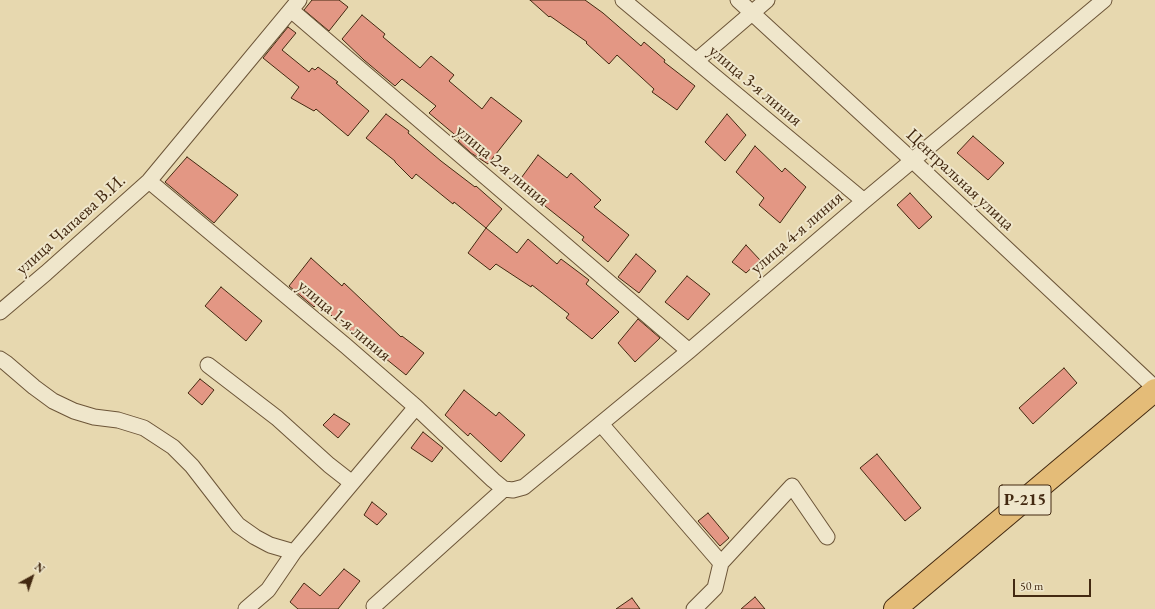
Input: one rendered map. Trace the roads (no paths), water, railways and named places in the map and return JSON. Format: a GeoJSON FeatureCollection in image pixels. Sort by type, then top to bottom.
{"type":"FeatureCollection","features":[{"type":"Feature","properties":{"kind":"highway","name":"Р-215"},"geometry":{"type":"LineString","coordinates":[[895,609],[1155,389]]}},
{"type":"Feature","properties":{"kind":"street","name":"улица 3-я линия"},"geometry":{"type":"LineString","coordinates":[[623,0],[864,201]]}},
{"type":"Feature","properties":{"kind":"street","name":"Центральная улица"},"geometry":{"type":"LineString","coordinates":[[738,0],[912,160],[1155,389]]}},
{"type":"Feature","properties":{"kind":"street"},"geometry":{"type":"LineString","coordinates":[[696,61],[767,0]]}},
{"type":"Feature","properties":{"kind":"street","name":"улица 4-я линия"},"geometry":{"type":"LineString","coordinates":[[374,606],[509,489],[524,486],[690,351],[912,160],[1104,0]]}},
{"type":"Feature","properties":{"kind":"street","name":"улица Чапаева В.И."},"geometry":{"type":"LineString","coordinates":[[0,312],[149,181],[295,5]]}},
{"type":"Feature","properties":{"kind":"street","name":"улица 2-я линия"},"geometry":{"type":"LineString","coordinates":[[295,5],[690,351]]}},
{"type":"Feature","properties":{"kind":"street","name":"улица 1-я линия"},"geometry":{"type":"LineString","coordinates":[[149,181],[346,346],[416,408],[493,480],[509,489]]}},
{"type":"Feature","properties":{"kind":"street"},"geometry":{"type":"LineString","coordinates":[[0,359],[53,401],[74,411],[94,417],[118,420],[144,428],[173,447],[192,466],[238,525],[270,545],[294,552]]}},
{"type":"Feature","properties":{"kind":"street"},"geometry":{"type":"LineString","coordinates":[[208,365],[277,418],[329,465],[352,483]]}},
{"type":"Feature","properties":{"kind":"street"},"geometry":{"type":"LineString","coordinates":[[246,609],[268,590],[294,552],[416,408]]}},
{"type":"Feature","properties":{"kind":"street"},"geometry":{"type":"LineString","coordinates":[[601,424],[721,563]]}},
{"type":"Feature","properties":{"kind":"street"},"geometry":{"type":"LineString","coordinates":[[694,609],[715,588],[721,563],[792,486],[827,537]]}}]}
